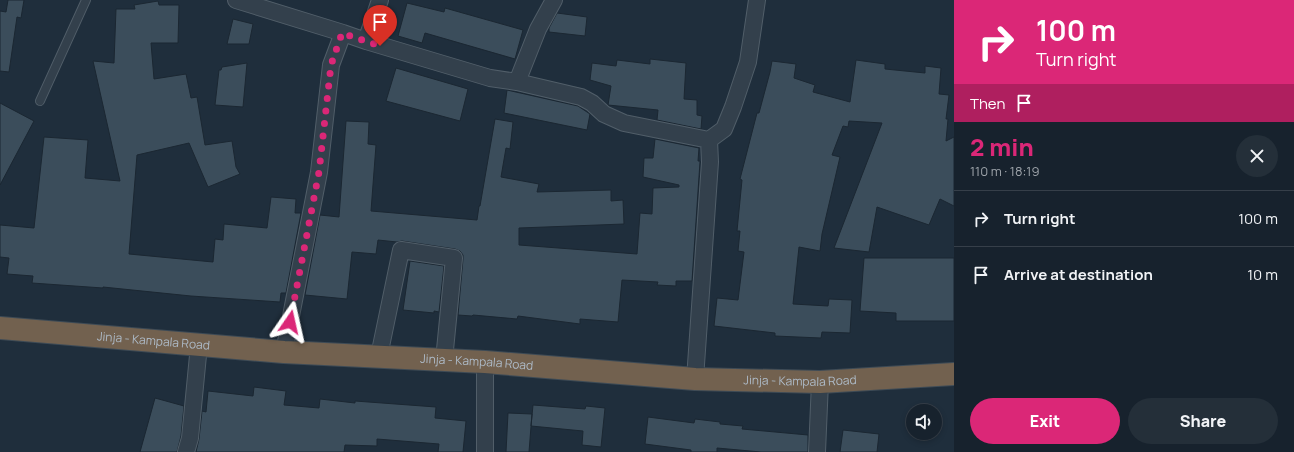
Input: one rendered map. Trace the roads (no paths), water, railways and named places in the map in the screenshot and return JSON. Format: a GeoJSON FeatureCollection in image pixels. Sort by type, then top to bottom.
{"type":"FeatureCollection","features":[{"type":"Feature","properties":{"kind":"highway","name":"Jinja - Kampala Road"},"geometry":{"type":"LineString","coordinates":[[0,328],[284,352],[485,362],[695,379],[820,382],[954,374]]}},
{"type":"Feature","properties":{"kind":"street"},"geometry":{"type":"LineString","coordinates":[[236,0],[490,78],[517,82],[581,97],[604,114],[624,123],[709,140],[724,129],[748,62],[757,0]]}},
{"type":"Feature","properties":{"kind":"street"},"geometry":{"type":"LineString","coordinates":[[366,41],[380,0]]}},
{"type":"Feature","properties":{"kind":"street"},"geometry":{"type":"LineString","coordinates":[[517,82],[538,29],[554,0]]}},
{"type":"Feature","properties":{"kind":"street"},"geometry":{"type":"LineString","coordinates":[[284,352],[319,172],[331,65],[342,33]]}},
{"type":"Feature","properties":{"kind":"street"},"geometry":{"type":"LineString","coordinates":[[695,379],[710,162],[709,140]]}},
{"type":"Feature","properties":{"kind":"street"},"geometry":{"type":"LineString","coordinates":[[379,356],[401,250],[454,258],[444,360]]}},
{"type":"Feature","properties":{"kind":"street"},"geometry":{"type":"LineString","coordinates":[[186,452],[190,438],[199,345]]}},
{"type":"Feature","properties":{"kind":"street"},"geometry":{"type":"LineString","coordinates":[[484,452],[485,362]]}},
{"type":"Feature","properties":{"kind":"street"},"geometry":{"type":"LineString","coordinates":[[817,452],[820,382]]}},
{"type":"Feature","properties":{"kind":"lane"},"geometry":{"type":"LineString","coordinates":[[40,102],[86,0]]}}]}
